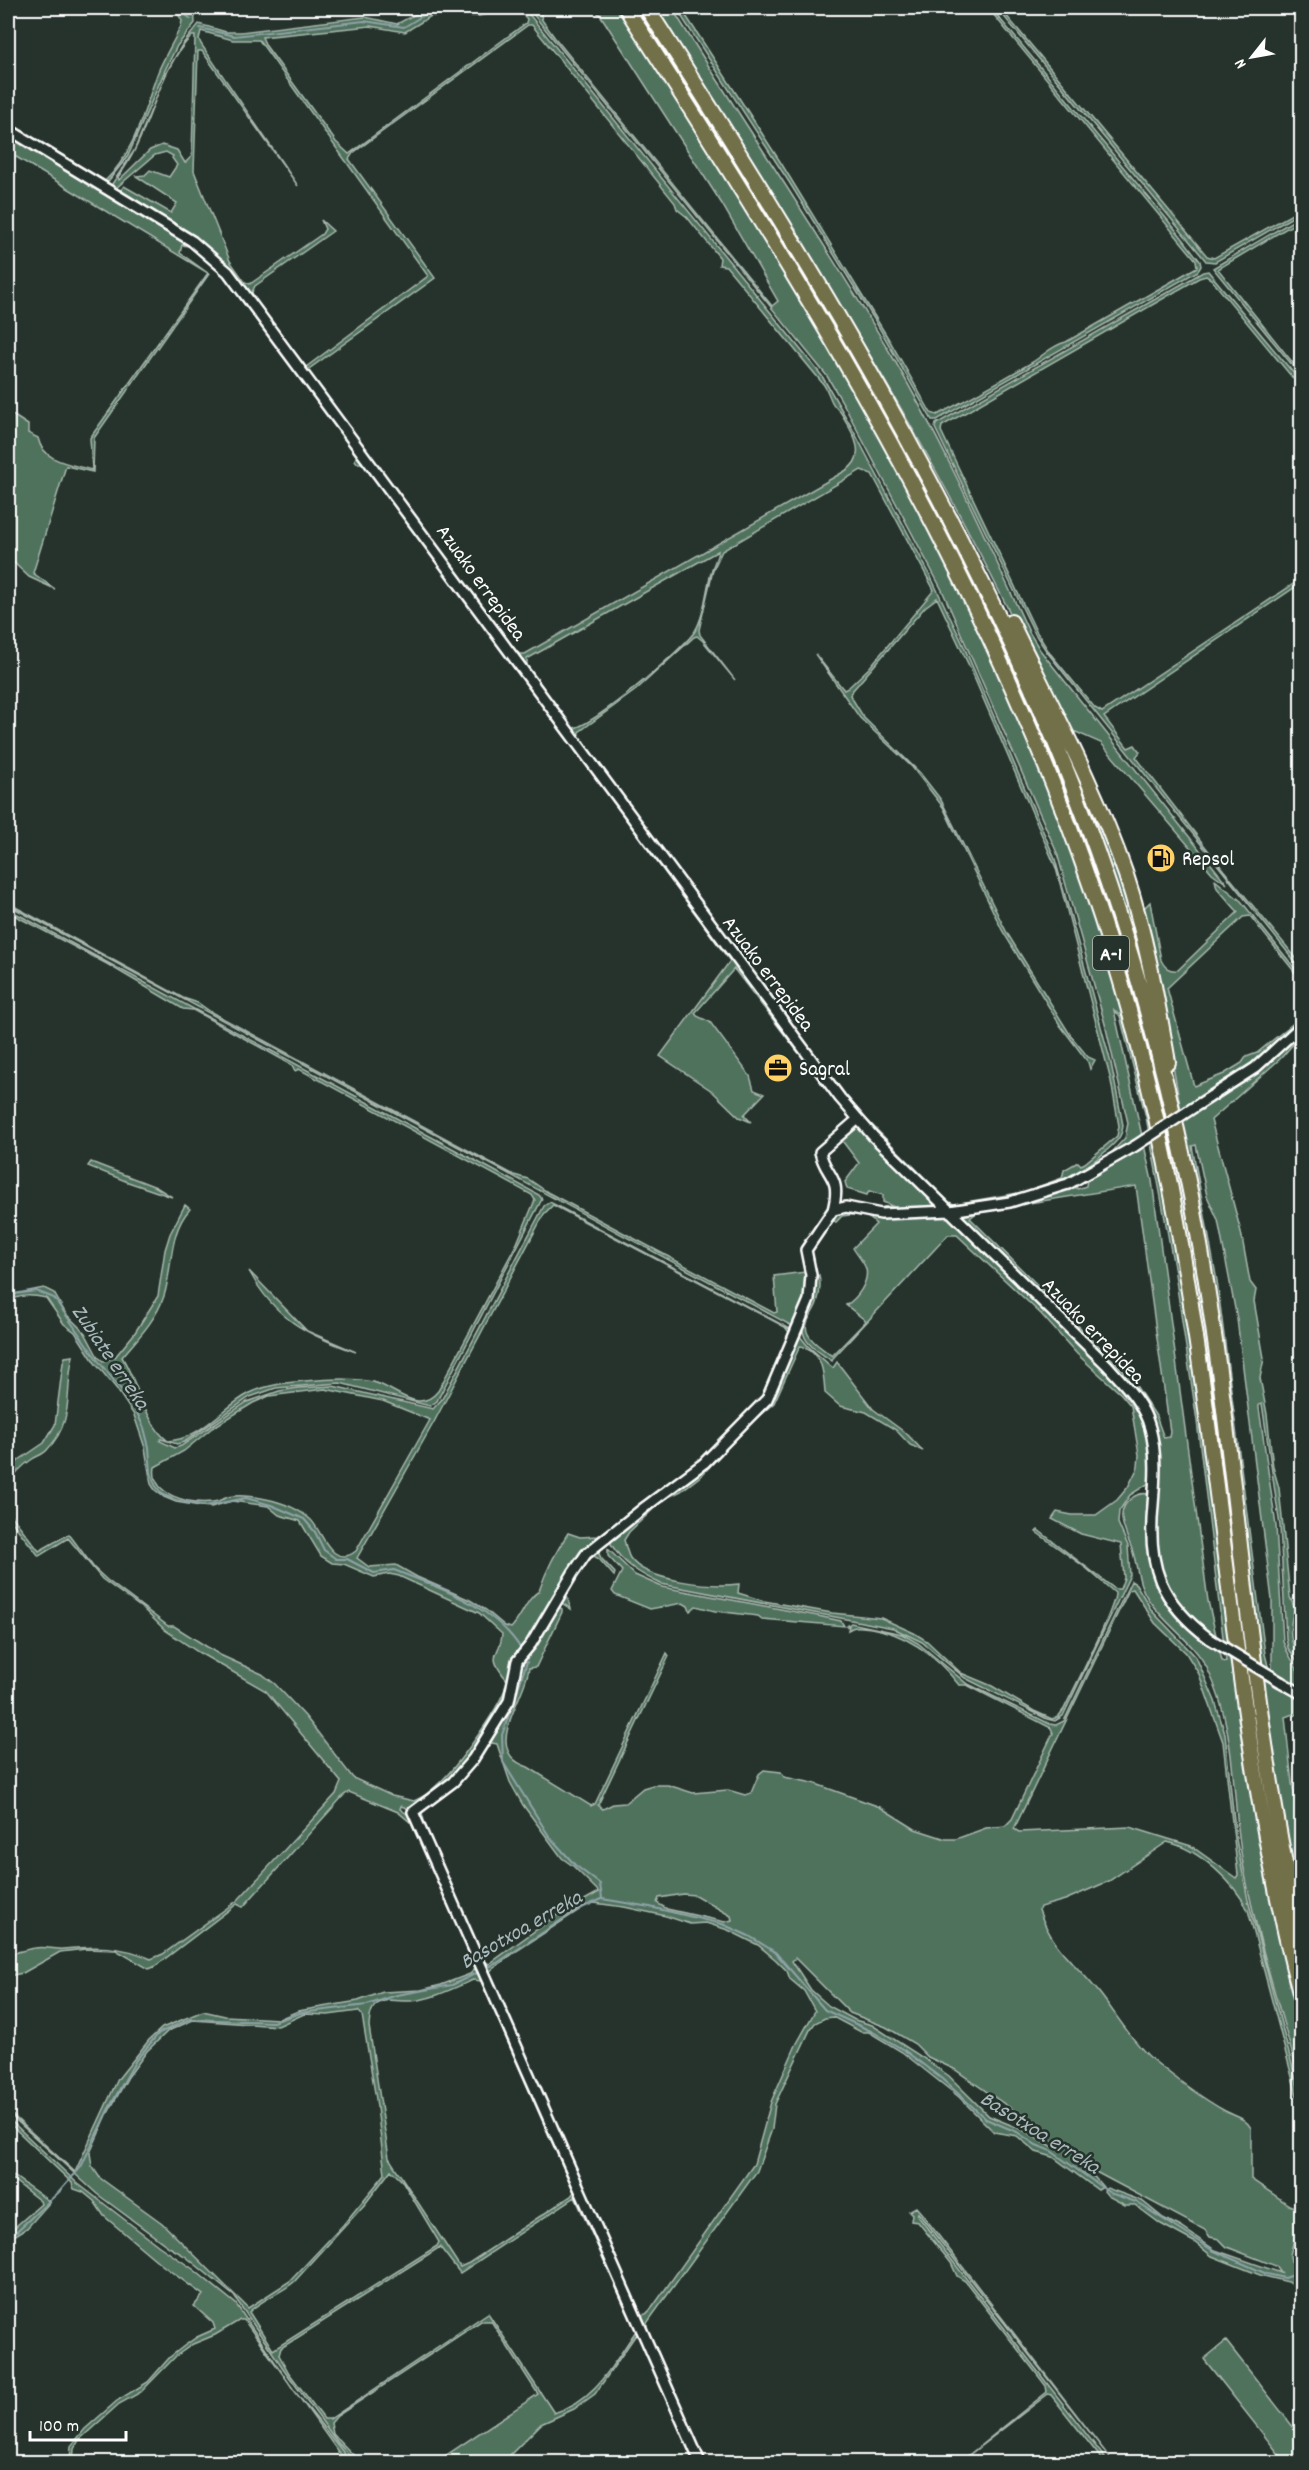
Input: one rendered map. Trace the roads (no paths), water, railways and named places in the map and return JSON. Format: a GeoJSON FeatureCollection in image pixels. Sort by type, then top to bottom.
{"type":"FeatureCollection","features":[{"type":"Feature","properties":{"kind":"highway","name":"A-1"},"geometry":{"type":"LineString","coordinates":[[626,8],[803,292],[920,498],[977,610],[1026,717],[1092,892],[1136,1038],[1178,1225],[1195,1326],[1256,1782],[1272,1874],[1302,2001]]}},
{"type":"Feature","properties":{"kind":"highway","name":"A-1"},"geometry":{"type":"LineString","coordinates":[[647,8],[759,185],[882,393],[935,490],[1041,708],[1075,793],[1108,887],[1137,976],[1171,1106],[1205,1277],[1262,1725],[1284,1862],[1302,1943]]}},
{"type":"Feature","properties":{"kind":"highway"},"geometry":{"type":"LineString","coordinates":[[882,393],[931,470],[1009,618],[1066,736],[1114,844],[1129,886],[1147,955],[1173,1086],[1171,1106]]}},
{"type":"Feature","properties":{"kind":"street","name":"Azuako errepidea"},"geometry":{"type":"LineString","coordinates":[[8,129],[192,241],[217,261],[251,301],[739,963],[858,1119],[1107,1365],[1138,1401],[1150,1426],[1155,1454],[1151,1545],[1157,1576],[1173,1606],[1210,1639],[1302,1694]]}},
{"type":"Feature","properties":{"kind":"street"},"geometry":{"type":"LineString","coordinates":[[832,1210],[846,1207],[881,1214],[950,1211],[1010,1202],[1068,1184],[1135,1146],[1255,1068],[1302,1025]]}},
{"type":"Feature","properties":{"kind":"street"},"geometry":{"type":"LineString","coordinates":[[700,2463],[414,1812],[453,1782],[473,1760],[509,1701],[518,1661],[531,1644],[586,1554],[704,1463],[767,1399],[808,1300],[811,1275],[806,1250],[832,1210],[837,1194],[833,1176],[820,1152],[858,1119]]}},
{"type":"Feature","properties":{"kind":"waterway"},"geometry":{"type":"LineString","coordinates":[[177,8],[191,19]]}},
{"type":"Feature","properties":{"kind":"waterway"},"geometry":{"type":"LineString","coordinates":[[200,28],[234,36],[364,21],[404,27],[432,10],[468,12],[508,8]]}},
{"type":"Feature","properties":{"kind":"waterway","name":"Zubiate erreka"},"geometry":{"type":"LineString","coordinates":[[8,1298],[15,1294],[36,1291],[54,1298],[96,1358],[134,1406],[144,1428],[149,1447],[151,1473],[155,1485],[162,1494],[175,1500],[206,1506],[246,1498],[271,1505],[304,1519],[315,1532],[324,1550],[336,1559],[347,1559],[374,1573],[394,1570],[453,1594],[469,1602],[498,1623],[521,1649]]}},
{"type":"Feature","properties":{"kind":"waterway","name":"Zubiate erreka"},"geometry":{"type":"LineString","coordinates":[[527,1662],[502,1735],[503,1762],[549,1836],[575,1865],[600,1884],[602,1898]]}},
{"type":"Feature","properties":{"kind":"waterway","name":"Basotxoa erreka"},"geometry":{"type":"LineString","coordinates":[[484,1969],[497,1963],[575,1911],[602,1899],[650,1907],[722,1924],[749,1936],[775,1952],[825,2010],[873,2032],[904,2050],[942,2079],[986,2119],[1017,2132],[1036,2145],[1051,2151],[1110,2193],[1136,2202],[1212,2250],[1267,2274],[1285,2278],[1302,2272]]}},
{"type":"Feature","properties":{"kind":"waterway","name":"Basotxoa erreka"},"geometry":{"type":"LineString","coordinates":[[8,2239],[59,2192],[81,2167],[108,2110],[136,2060],[159,2033],[190,2019],[273,2022],[300,2013],[367,2005],[397,1995],[452,1985],[479,1972]]}},
{"type":"Feature","properties":{"kind":"place","name":"Repsol"},"geometry":{"type":"Point","coordinates":[1161,858]}},
{"type":"Feature","properties":{"kind":"place","name":"Sagral"},"geometry":{"type":"Point","coordinates":[778,1068]}}]}
